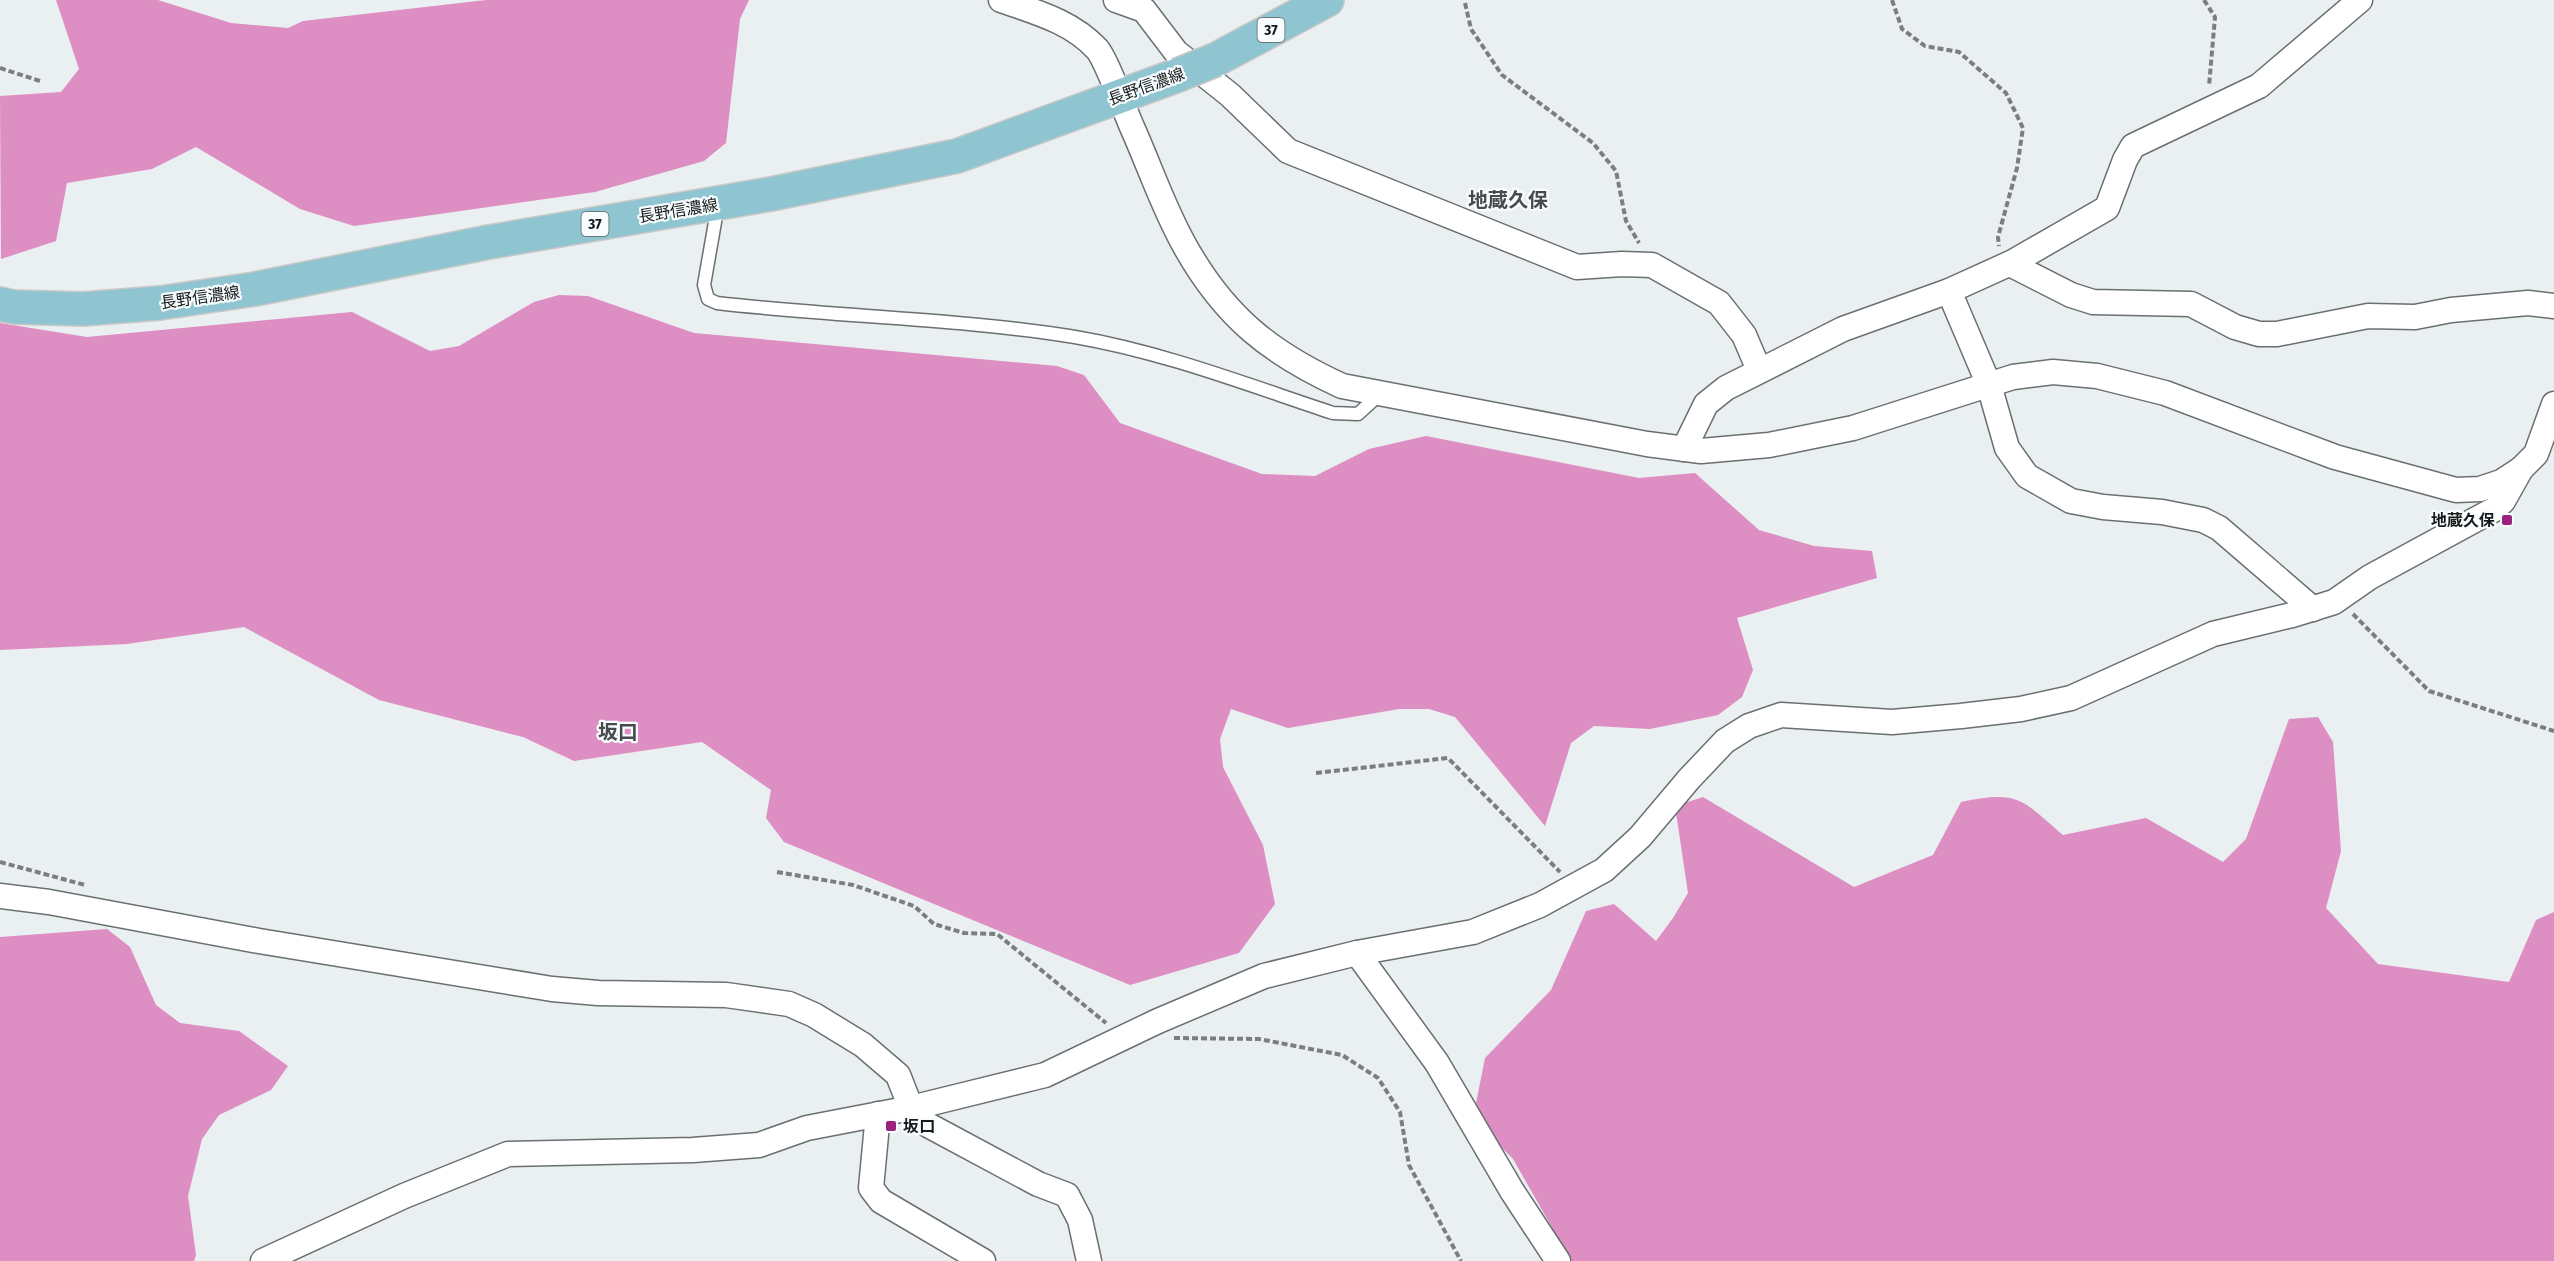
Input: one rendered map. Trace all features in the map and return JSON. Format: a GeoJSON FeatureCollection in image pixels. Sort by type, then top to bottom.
{"type":"FeatureCollection","features":[{"type":"Feature","properties":{"kind":"main road","name":"長野信濃線"},"geometry":{"type":"LineString","coordinates":[[0,304],[14,308],[83,309],[160,303],[255,289],[489,242],[718,203],[957,156],[1215,60],[1327,0]]}},
{"type":"Feature","properties":{"kind":"street"},"geometry":{"type":"LineString","coordinates":[[1001,0],[1066,23],[1098,50],[1185,246],[1207,282],[1254,334],[1280,354],[1342,386],[1647,444],[1701,451],[1768,445],[1853,428],[2013,377],[2053,372],[2097,376],[2165,393],[2335,457],[2457,489],[2480,489],[2501,483],[2521,469],[2535,454],[2554,404]]}},
{"type":"Feature","properties":{"kind":"street"},"geometry":{"type":"LineString","coordinates":[[1116,0],[1144,10],[1176,52],[1230,95],[1288,151],[1577,267],[1652,265],[1719,303],[1744,335],[1759,370]]}},
{"type":"Feature","properties":{"kind":"street"},"geometry":{"type":"LineString","coordinates":[[1684,449],[1706,404],[1726,388],[1843,328],[1949,291],[2006,266],[2106,208],[2124,160],[2133,146],[2259,86],[2360,0]]}},
{"type":"Feature","properties":{"kind":"street"},"geometry":{"type":"LineString","coordinates":[[2006,266],[2093,302],[2191,304],[2235,327],[2259,334],[2277,334],[2368,316],[2415,317],[2451,310],[2528,303],[2554,306]]}},
{"type":"Feature","properties":{"kind":"street"},"geometry":{"type":"LineString","coordinates":[[1949,291],[1989,385],[2007,448],[2026,476],[2071,501],[2103,507],[2162,512],[2203,520],[2219,528],[2313,609]]}},
{"type":"Feature","properties":{"kind":"street"},"geometry":{"type":"LineString","coordinates":[[263,1261],[404,1196],[508,1154],[693,1150],[759,1144],[807,1128],[911,1108],[1045,1075],[1264,976],[1357,953],[1473,932],[1540,905],[1604,870],[1725,741],[1749,726],[1781,715],[1892,722],[2021,709],[2070,698],[2213,634],[2313,609],[2338,599],[2370,577],[2494,509],[2503,501],[2521,469]]}},
{"type":"Feature","properties":{"kind":"street"},"geometry":{"type":"LineString","coordinates":[[0,896],[49,902],[260,941],[552,989],[598,993],[726,995],[789,1004],[814,1015],[863,1045],[898,1075],[911,1108],[928,1125],[1038,1184],[1067,1195],[1080,1220],[1089,1261]]}},
{"type":"Feature","properties":{"kind":"street"},"geometry":{"type":"LineString","coordinates":[[1357,953],[1437,1063],[1512,1191],[1558,1261]]}},
{"type":"Feature","properties":{"kind":"street"},"geometry":{"type":"LineString","coordinates":[[878,1114],[871,1188],[881,1201],[983,1261]]}},
{"type":"Feature","properties":{"kind":"lane"},"geometry":{"type":"LineString","coordinates":[[718,203],[704,285],[708,299],[717,303],[936,321],[1076,337],[1160,356],[1333,413],[1358,414],[1381,393]]}},
{"type":"Feature","properties":{"kind":"path"},"geometry":{"type":"LineString","coordinates":[[1892,0],[1902,29],[1925,45],[1959,52],[2006,93],[2023,128],[2017,168],[1998,237],[2006,266]]}},
{"type":"Feature","properties":{"kind":"path"},"geometry":{"type":"LineString","coordinates":[[2204,0],[2215,17],[2207,111]]}},
{"type":"Feature","properties":{"kind":"path"},"geometry":{"type":"LineString","coordinates":[[1465,3],[1471,28],[1502,75],[1593,142],[1616,171],[1626,221],[1652,265]]}},
{"type":"Feature","properties":{"kind":"path"},"geometry":{"type":"LineString","coordinates":[[0,68],[40,81]]}},
{"type":"Feature","properties":{"kind":"path"},"geometry":{"type":"LineString","coordinates":[[2338,599],[2429,691],[2554,731]]}},
{"type":"Feature","properties":{"kind":"path"},"geometry":{"type":"LineString","coordinates":[[1316,773],[1448,758],[1547,861],[1576,885]]}},
{"type":"Feature","properties":{"kind":"path"},"geometry":{"type":"LineString","coordinates":[[777,872],[853,885],[914,906],[934,924],[964,933],[997,934],[1123,1038]]}},
{"type":"Feature","properties":{"kind":"path"},"geometry":{"type":"LineString","coordinates":[[1168,1038],[1269,1041],[1342,1055],[1378,1078],[1400,1112],[1409,1166],[1461,1261]]}},
{"type":"Feature","properties":{"kind":"shaded area"},"geometry":{"type":"Polygon","coordinates":[[[56,0],[158,0],[231,23],[288,28],[303,21],[486,0],[749,0],[740,19],[726,143],[704,161],[595,192],[354,226],[300,209],[196,147],[152,169],[67,183],[56,241],[1,259],[0,96],[61,92],[79,69],[56,0]]]}},
{"type":"Feature","properties":{"kind":"shaded area"},"geometry":{"type":"Polygon","coordinates":[[[559,295],[588,296],[694,333],[1057,366],[1084,375],[1120,423],[1262,474],[1315,476],[1369,449],[1426,436],[1639,478],[1695,473],[1759,530],[1814,546],[1872,551],[1877,578],[1737,618],[1753,670],[1742,697],[1718,715],[1650,729],[1594,726],[1571,743],[1545,826],[1455,717],[1429,709],[1399,709],[1288,728],[1231,709],[1220,739],[1223,767],[1263,845],[1275,904],[1239,953],[1130,985],[784,842],[766,818],[771,790],[702,742],[574,761],[523,737],[379,700],[244,627],[127,644],[0,650],[0,323],[87,337],[352,312],[430,351],[459,346],[534,302],[559,295]]]}},
{"type":"Feature","properties":{"kind":"shaded area"},"geometry":{"type":"Polygon","coordinates":[[[2318,717],[2333,742],[2341,851],[2326,908],[2378,964],[2509,982],[2536,920],[2554,912],[2554,1261],[1571,1261],[1513,1159],[1473,1118],[1485,1058],[1551,990],[1586,911],[1614,904],[1656,941],[1673,918],[1688,893],[1675,806],[1703,797],[1854,887],[1933,855],[1961,802],[1980,798],[1996,797],[2018,800],[2038,813],[2063,835],[2146,818],[2223,862],[2246,839],[2289,719],[2318,717]]]}},
{"type":"Feature","properties":{"kind":"shaded area"},"geometry":{"type":"Polygon","coordinates":[[[107,929],[130,947],[156,1005],[180,1023],[239,1031],[288,1066],[271,1090],[219,1115],[202,1139],[188,1196],[196,1255],[194,1261],[0,1261],[0,937],[107,929]]]}},
{"type":"Feature","properties":{"kind":"place","name":"地蔵久保"},"geometry":{"type":"Point","coordinates":[2507,520]}},
{"type":"Feature","properties":{"kind":"place","name":"坂口"},"geometry":{"type":"Point","coordinates":[891,1126]}},
{"type":"Feature","properties":{"kind":"district","name":"地蔵久保"},"geometry":{"type":"Point","coordinates":[1508,200]}},
{"type":"Feature","properties":{"kind":"district","name":"坂口"},"geometry":{"type":"Point","coordinates":[618,732]}}]}
